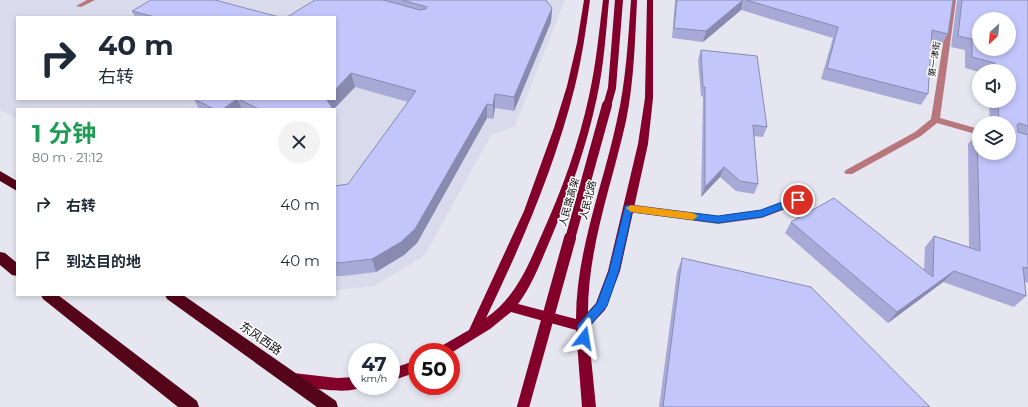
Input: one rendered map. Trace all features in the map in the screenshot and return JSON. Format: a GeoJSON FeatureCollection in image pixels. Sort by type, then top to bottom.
{"type":"FeatureCollection","features":[{"type":"Feature","properties":{"kind":"highway"},"geometry":{"type":"LineString","coordinates":[[0,175],[16,186]]}},
{"type":"Feature","properties":{"kind":"highway"},"geometry":{"type":"LineString","coordinates":[[0,257],[16,270]]}},
{"type":"Feature","properties":{"kind":"highway"},"geometry":{"type":"LineString","coordinates":[[49,296],[192,407]]}},
{"type":"Feature","properties":{"kind":"highway","name":"东风西路"},"geometry":{"type":"LineString","coordinates":[[173,296],[330,407]]}},
{"type":"Feature","properties":{"kind":"main road"},"geometry":{"type":"LineString","coordinates":[[473,333],[516,244],[552,146],[572,86],[587,0]]}},
{"type":"Feature","properties":{"kind":"main road"},"geometry":{"type":"LineString","coordinates":[[457,343],[473,333],[508,306],[521,291],[532,270],[553,221],[577,151],[592,97],[602,42],[606,0]]}},
{"type":"Feature","properties":{"kind":"main road","name":"人民路高架"},"geometry":{"type":"LineString","coordinates":[[523,407],[608,103],[614,63],[619,0]]}},
{"type":"Feature","properties":{"kind":"main road","name":"人民北路"},"geometry":{"type":"LineString","coordinates":[[589,407],[582,291],[589,251],[626,96],[631,54],[634,0]]}},
{"type":"Feature","properties":{"kind":"main road"},"geometry":{"type":"LineString","coordinates":[[508,306],[583,326],[601,306],[614,271],[643,144],[649,98],[650,0]]}},
{"type":"Feature","properties":{"kind":"main road"},"geometry":{"type":"LineString","coordinates":[[292,379],[337,384],[348,383]]}},
{"type":"Feature","properties":{"kind":"street"},"geometry":{"type":"LineString","coordinates":[[79,6],[92,0]]}},
{"type":"Feature","properties":{"kind":"street","name":"第一津街"},"geometry":{"type":"LineString","coordinates":[[935,120],[953,0]]}},
{"type":"Feature","properties":{"kind":"street"},"geometry":{"type":"LineString","coordinates":[[849,172],[918,134],[935,120],[972,130]]}},
{"type":"Feature","properties":{"kind":"street"},"geometry":{"type":"LineString","coordinates":[[628,208],[718,220],[762,214],[798,200]]}},
{"type":"Feature","properties":{"kind":"shaded area"},"geometry":{"type":"Polygon","coordinates":[[[0,0],[565,0],[515,126],[491,135],[425,255],[374,286],[336,290],[336,108],[16,108],[16,118],[0,110],[0,0]]]}},
{"type":"Feature","properties":{"kind":"building"},"geometry":{"type":"Polygon","coordinates":[[[151,0],[215,0],[275,16],[151,16],[132,11],[151,0]]]}},
{"type":"Feature","properties":{"kind":"building"},"geometry":{"type":"Polygon","coordinates":[[[315,0],[383,0],[420,10],[426,9],[427,7],[402,0],[546,0],[552,8],[514,97],[495,94],[493,105],[487,104],[415,229],[401,242],[372,259],[338,263],[336,262],[336,186],[348,184],[416,91],[351,73],[336,89],[336,16],[289,16],[315,0]]]}},
{"type":"Feature","properties":{"kind":"building"},"geometry":{"type":"Polygon","coordinates":[[[677,0],[743,0],[706,31],[674,28],[677,0]]]}},
{"type":"Feature","properties":{"kind":"building"},"geometry":{"type":"Polygon","coordinates":[[[746,0],[953,0],[948,34],[932,30],[928,94],[827,68],[838,27],[746,0]]]}},
{"type":"Feature","properties":{"kind":"building"},"geometry":{"type":"Polygon","coordinates":[[[962,0],[1028,0],[1028,126],[1019,123],[1017,125],[1018,132],[1028,135],[1028,268],[1023,267],[1026,296],[954,271],[897,312],[791,222],[834,198],[933,277],[934,236],[980,251],[978,160],[1016,160],[1016,116],[999,116],[998,108],[1016,108],[1016,64],[995,64],[972,56],[1016,56],[1016,12],[972,12],[972,39],[958,36],[962,0]]]}},
{"type":"Feature","properties":{"kind":"building"},"geometry":{"type":"Polygon","coordinates":[[[701,50],[757,56],[767,127],[753,125],[758,184],[740,181],[724,167],[705,187],[705,87],[703,87],[701,50]]]}},
{"type":"Feature","properties":{"kind":"building"},"geometry":{"type":"Polygon","coordinates":[[[196,100],[236,100],[224,108],[212,108],[196,100]]]}},
{"type":"Feature","properties":{"kind":"building"},"geometry":{"type":"Polygon","coordinates":[[[240,100],[327,100],[332,107],[331,108],[257,108],[240,100]]]}},
{"type":"Feature","properties":{"kind":"building"},"geometry":{"type":"Polygon","coordinates":[[[682,258],[811,287],[930,407],[663,407],[682,258]]]}},
{"type":"Feature","properties":{"kind":"slow traffic"},"geometry":{"type":"LineString","coordinates":[[631,208],[693,216]]}},
{"type":"Feature","properties":{"kind":"route"},"geometry":{"type":"LineString","coordinates":[[584,338],[583,326],[601,306],[614,271],[628,208],[718,220],[762,214],[798,200]]}}]}
